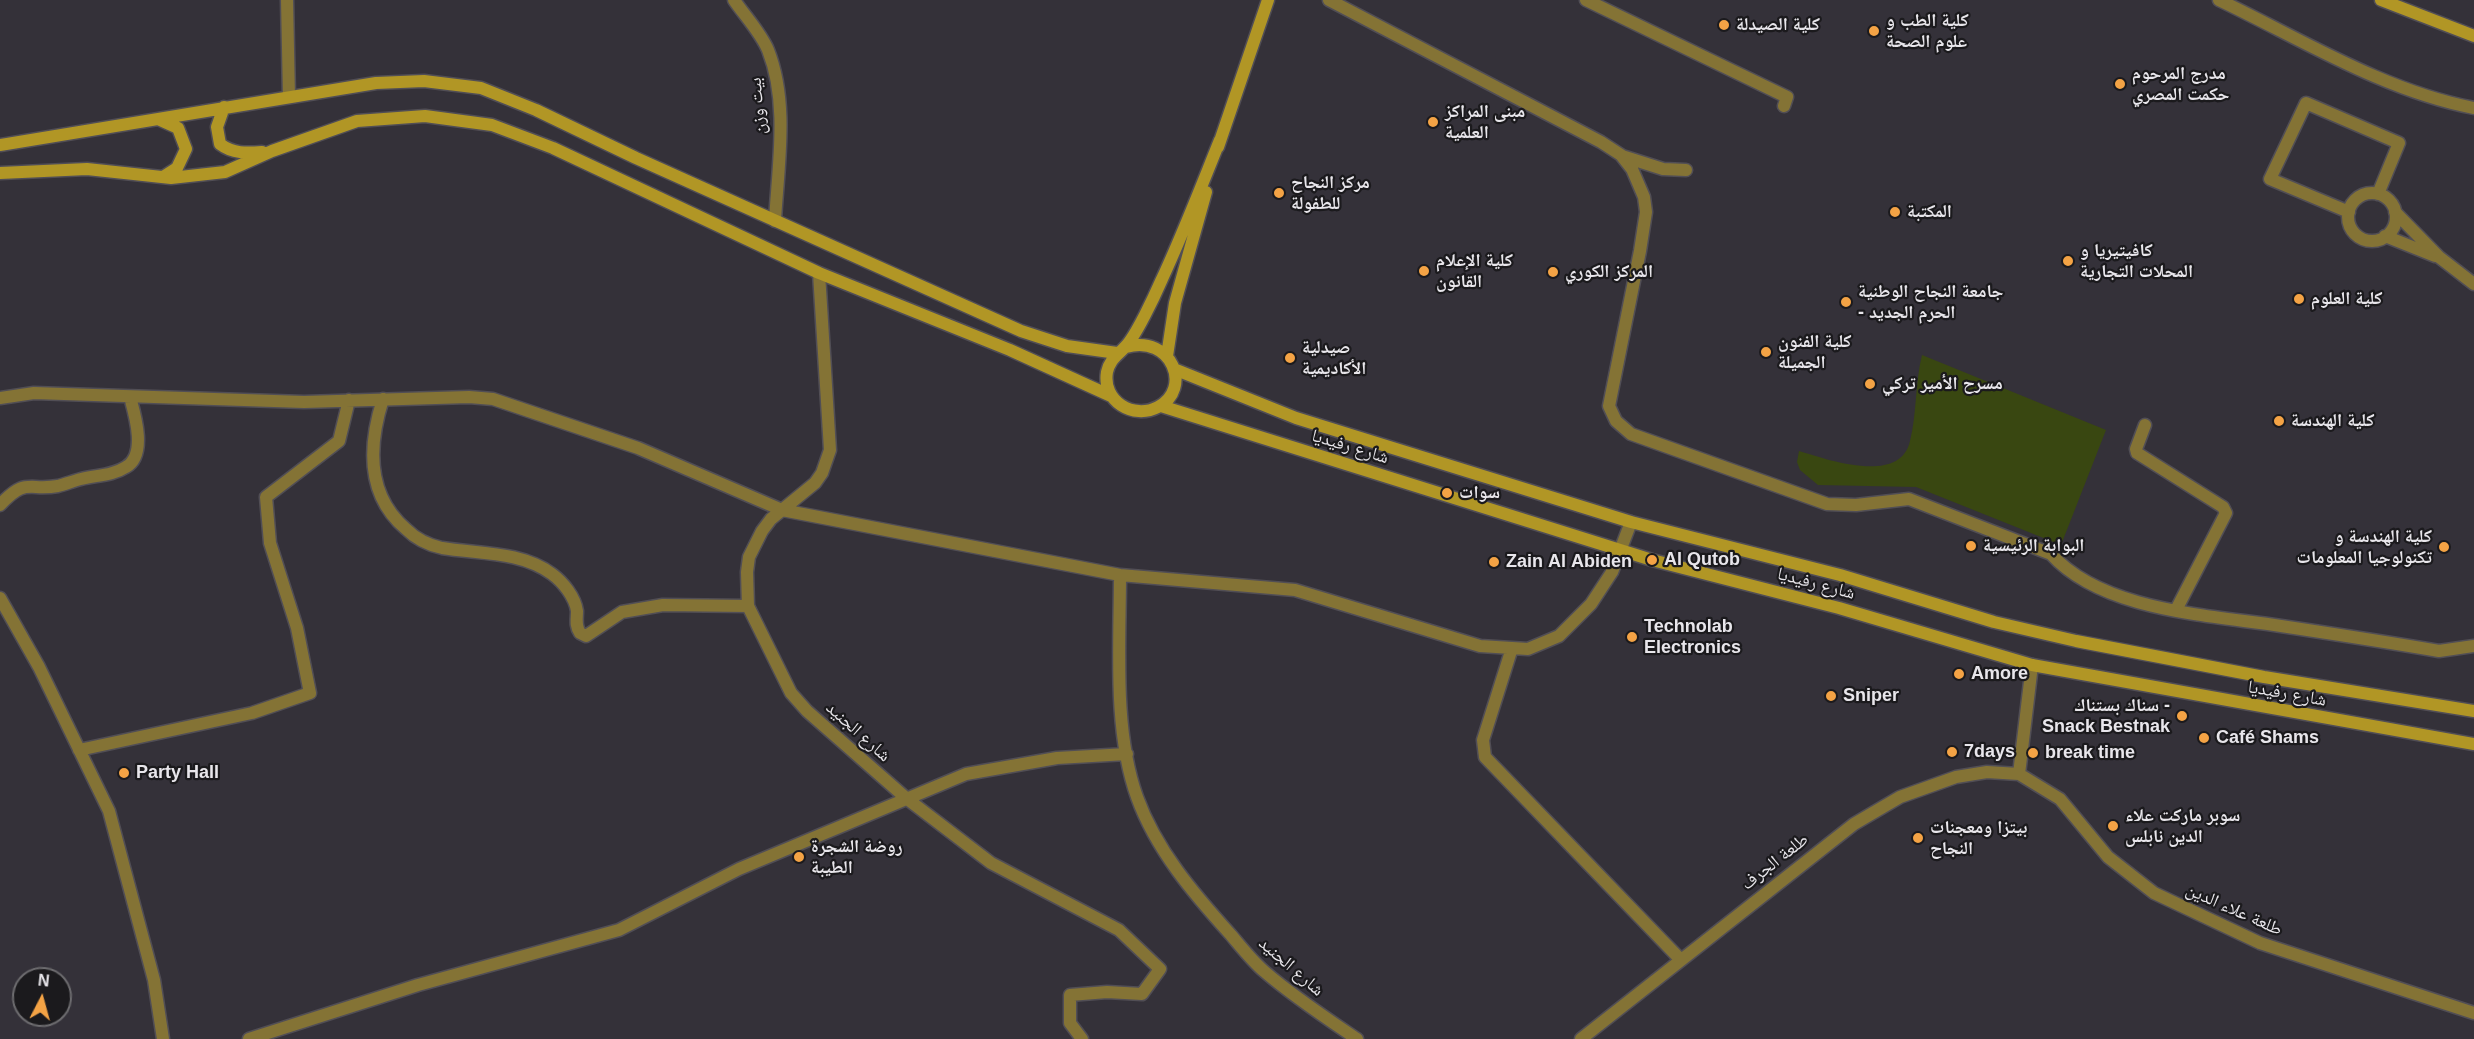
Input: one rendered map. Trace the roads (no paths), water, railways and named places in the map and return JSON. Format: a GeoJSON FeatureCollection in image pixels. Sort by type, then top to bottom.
{"type":"FeatureCollection","features":[{"type":"Feature","properties":{"kind":"main road"},"geometry":{"type":"LineString","coordinates":[[1167,356],[1174,303],[1220,140],[1268,0]]}},
{"type":"Feature","properties":{"kind":"main road"},"geometry":{"type":"LineString","coordinates":[[2381,0],[2474,36]]}},
{"type":"Feature","properties":{"kind":"main road"},"geometry":{"type":"LineString","coordinates":[[0,145],[376,83],[424,81],[481,88],[536,110],[1021,331],[1067,346],[1121,350],[1148,344],[1167,356],[1174,369],[1174,388],[1161,406],[1140,412],[1129,410],[1111,396],[1010,350],[819,273],[553,148],[492,126],[425,116],[357,122],[272,151],[225,172],[163,177],[87,169],[0,174]]}},
{"type":"Feature","properties":{"kind":"main road"},"geometry":{"type":"LineString","coordinates":[[224,108],[217,127],[220,144],[228,150],[240,153],[272,151]]}},
{"type":"Feature","properties":{"kind":"main road"},"geometry":{"type":"LineString","coordinates":[[158,119],[178,128],[186,149],[177,168],[163,177]]}},
{"type":"Feature","properties":{"kind":"main road"},"geometry":{"type":"LineString","coordinates":[[1111,396],[1107,374],[1162,279],[1220,140]]}},
{"type":"Feature","properties":{"kind":"main road","name":"شارع رفيديا"},"geometry":{"type":"LineString","coordinates":[[1174,369],[1296,418],[1631,522],[1840,575],[1994,622],[2076,641],[2264,677],[2474,711]]}},
{"type":"Feature","properties":{"kind":"main road","name":"شارع رفيديا"},"geometry":{"type":"LineString","coordinates":[[1161,406],[1621,551],[1839,608],[2032,665],[2474,744]]}},
{"type":"Feature","properties":{"kind":"street"},"geometry":{"type":"LineString","coordinates":[[287,0],[289,97]]}},
{"type":"Feature","properties":{"kind":"street","name":"بيت وزن"},"geometry":{"type":"LineString","coordinates":[[734,0],[767,48],[778,83],[780,134],[775,220]]}},
{"type":"Feature","properties":{"kind":"street"},"geometry":{"type":"LineString","coordinates":[[1329,0],[1561,121],[1621,155],[1663,169],[1686,170]]}},
{"type":"Feature","properties":{"kind":"street"},"geometry":{"type":"LineString","coordinates":[[1586,0],[1787,97],[1784,106]]}},
{"type":"Feature","properties":{"kind":"street"},"geometry":{"type":"LineString","coordinates":[[2219,0],[2393,83],[2448,103],[2474,108]]}},
{"type":"Feature","properties":{"kind":"street"},"geometry":{"type":"LineString","coordinates":[[2349,212],[2270,179],[2306,103],[2399,143],[2378,194]]}},
{"type":"Feature","properties":{"kind":"street"},"geometry":{"type":"LineString","coordinates":[[1621,155],[1639,183],[1646,212],[1609,399],[1611,414],[1623,428],[1642,438],[1827,504],[1856,505],[1909,499],[2051,554],[2065,570],[2100,588],[2154,607],[2439,651],[2474,646]]}},
{"type":"Feature","properties":{"kind":"street"},"geometry":{"type":"LineString","coordinates":[[2395,212],[2394,226],[2385,236],[2373,240],[2360,238],[2351,229],[2349,212],[2360,197],[2378,194],[2391,202],[2395,212],[2439,257],[2474,284]]}},
{"type":"Feature","properties":{"kind":"street"},"geometry":{"type":"LineString","coordinates":[[2385,236],[2439,257]]}},
{"type":"Feature","properties":{"kind":"street","name":"شارع الجنيد"},"geometry":{"type":"LineString","coordinates":[[819,273],[830,450],[827,462],[815,483],[782,510],[762,531],[749,557],[748,606],[791,693],[807,711],[906,798],[992,863],[1119,930],[1160,969],[1142,994],[1107,992],[1070,995],[1070,1023],[1082,1039]]}},
{"type":"Feature","properties":{"kind":"street"},"geometry":{"type":"LineString","coordinates":[[0,398],[34,393],[130,397],[349,400],[478,397],[503,402],[638,448],[782,510],[1120,575],[1295,590],[1480,646],[1528,649],[1559,636],[1591,604],[1612,572],[1631,522]]}},
{"type":"Feature","properties":{"kind":"street"},"geometry":{"type":"LineString","coordinates":[[0,505],[13,492],[27,485],[56,486],[129,466],[134,459],[137,447],[130,397]]}},
{"type":"Feature","properties":{"kind":"street"},"geometry":{"type":"LineString","coordinates":[[382,399],[374,431],[372,460],[376,486],[394,518],[410,533],[428,544],[494,553],[549,572],[564,585],[573,600],[580,633],[586,636],[622,612],[663,605],[748,606]]}},
{"type":"Feature","properties":{"kind":"street"},"geometry":{"type":"LineString","coordinates":[[79,750],[252,713],[310,693],[297,628],[270,543],[266,496],[339,441],[349,400]]}},
{"type":"Feature","properties":{"kind":"street"},"geometry":{"type":"LineString","coordinates":[[2145,426],[2136,449],[2138,453],[2226,511],[2176,610]]}},
{"type":"Feature","properties":{"kind":"street","name":"شارع الجنيد"},"geometry":{"type":"LineString","coordinates":[[1120,575],[1120,668],[1127,754],[1137,797],[1161,849],[1204,905],[1264,971],[1318,1014],[1358,1039]]}},
{"type":"Feature","properties":{"kind":"street"},"geometry":{"type":"LineString","coordinates":[[0,598],[29,648],[101,792],[118,839],[128,890],[154,980],[163,1039]]}},
{"type":"Feature","properties":{"kind":"street"},"geometry":{"type":"LineString","coordinates":[[1512,648],[1483,740],[1485,757],[1681,960]]}},
{"type":"Feature","properties":{"kind":"street"},"geometry":{"type":"LineString","coordinates":[[2019,774],[2032,665]]}},
{"type":"Feature","properties":{"kind":"street"},"geometry":{"type":"LineString","coordinates":[[249,1039],[418,985],[619,930],[738,869],[966,774],[1057,758],[1127,754]]}},
{"type":"Feature","properties":{"kind":"street","name":"طلعة الجرف"},"geometry":{"type":"LineString","coordinates":[[1581,1039],[1854,824],[1900,797],[1956,777],[1987,772],[2019,774]]}},
{"type":"Feature","properties":{"kind":"street","name":"طلعة علاء الدين"},"geometry":{"type":"LineString","coordinates":[[2019,774],[2060,799],[2108,857],[2154,893],[2260,943],[2474,1013]]}},
{"type":"Feature","properties":{"kind":"place","name":"كلية الصيدلة"},"geometry":{"type":"Point","coordinates":[1724,25]}},
{"type":"Feature","properties":{"kind":"place","name":"كلية الطب و علوم الصحة"},"geometry":{"type":"Point","coordinates":[1874,31]}},
{"type":"Feature","properties":{"kind":"place","name":"مدرج المرحوم حكمت المصري"},"geometry":{"type":"Point","coordinates":[2120,84]}},
{"type":"Feature","properties":{"kind":"place","name":"مبنى المراكز العلمية"},"geometry":{"type":"Point","coordinates":[1433,122]}},
{"type":"Feature","properties":{"kind":"place","name":"مركز النجاح للطفولة"},"geometry":{"type":"Point","coordinates":[1279,193]}},
{"type":"Feature","properties":{"kind":"place","name":"المكتبة"},"geometry":{"type":"Point","coordinates":[1895,212]}},
{"type":"Feature","properties":{"kind":"place","name":"كافيتيريا و المحلات التجارية"},"geometry":{"type":"Point","coordinates":[2068,261]}},
{"type":"Feature","properties":{"kind":"place","name":"كلية الإعلام القانون"},"geometry":{"type":"Point","coordinates":[1424,271]}},
{"type":"Feature","properties":{"kind":"place","name":"المركز الكوري"},"geometry":{"type":"Point","coordinates":[1553,272]}},
{"type":"Feature","properties":{"kind":"place","name":"كلية العلوم"},"geometry":{"type":"Point","coordinates":[2299,299]}},
{"type":"Feature","properties":{"kind":"place","name":"جامعة النجاح الوطنية - الحرم الجديد"},"geometry":{"type":"Point","coordinates":[1846,302]}},
{"type":"Feature","properties":{"kind":"place","name":"كلية الفنون الجميلة"},"geometry":{"type":"Point","coordinates":[1766,352]}},
{"type":"Feature","properties":{"kind":"place","name":"صيدلية الأكاديمية"},"geometry":{"type":"Point","coordinates":[1290,358]}},
{"type":"Feature","properties":{"kind":"place","name":"مسرح الأمير تركي"},"geometry":{"type":"Point","coordinates":[1870,384]}},
{"type":"Feature","properties":{"kind":"place","name":"كلية الهندسة"},"geometry":{"type":"Point","coordinates":[2279,421]}},
{"type":"Feature","properties":{"kind":"place","name":"سوات"},"geometry":{"type":"Point","coordinates":[1447,493]}},
{"type":"Feature","properties":{"kind":"place","name":"البوابة الرئيسية"},"geometry":{"type":"Point","coordinates":[1971,546]}},
{"type":"Feature","properties":{"kind":"place","name":"كلية الهندسة و تكنولوجيا المعلومات"},"geometry":{"type":"Point","coordinates":[2444,547]}},
{"type":"Feature","properties":{"kind":"place","name":"Al Qutob"},"geometry":{"type":"Point","coordinates":[1652,560]}},
{"type":"Feature","properties":{"kind":"place","name":"Zain Al Abiden"},"geometry":{"type":"Point","coordinates":[1494,562]}},
{"type":"Feature","properties":{"kind":"place","name":"Technolab Electronics"},"geometry":{"type":"Point","coordinates":[1632,637]}},
{"type":"Feature","properties":{"kind":"place","name":"Amore"},"geometry":{"type":"Point","coordinates":[1959,674]}},
{"type":"Feature","properties":{"kind":"place","name":"Sniper"},"geometry":{"type":"Point","coordinates":[1831,696]}},
{"type":"Feature","properties":{"kind":"place","name":"سناك بستناك - Snack Bestnak"},"geometry":{"type":"Point","coordinates":[2182,716]}},
{"type":"Feature","properties":{"kind":"place","name":"Café Shams"},"geometry":{"type":"Point","coordinates":[2204,738]}},
{"type":"Feature","properties":{"kind":"place","name":"7days"},"geometry":{"type":"Point","coordinates":[1952,752]}},
{"type":"Feature","properties":{"kind":"place","name":"break time"},"geometry":{"type":"Point","coordinates":[2033,753]}},
{"type":"Feature","properties":{"kind":"place","name":"Party Hall"},"geometry":{"type":"Point","coordinates":[124,773]}},
{"type":"Feature","properties":{"kind":"place","name":"سوبر ماركت علاء الدين نابلس"},"geometry":{"type":"Point","coordinates":[2113,826]}},
{"type":"Feature","properties":{"kind":"place","name":"بيتزا ومعجنات النجاح"},"geometry":{"type":"Point","coordinates":[1918,838]}},
{"type":"Feature","properties":{"kind":"place","name":"روضة الشجرة الطيبة"},"geometry":{"type":"Point","coordinates":[799,857]}}]}
